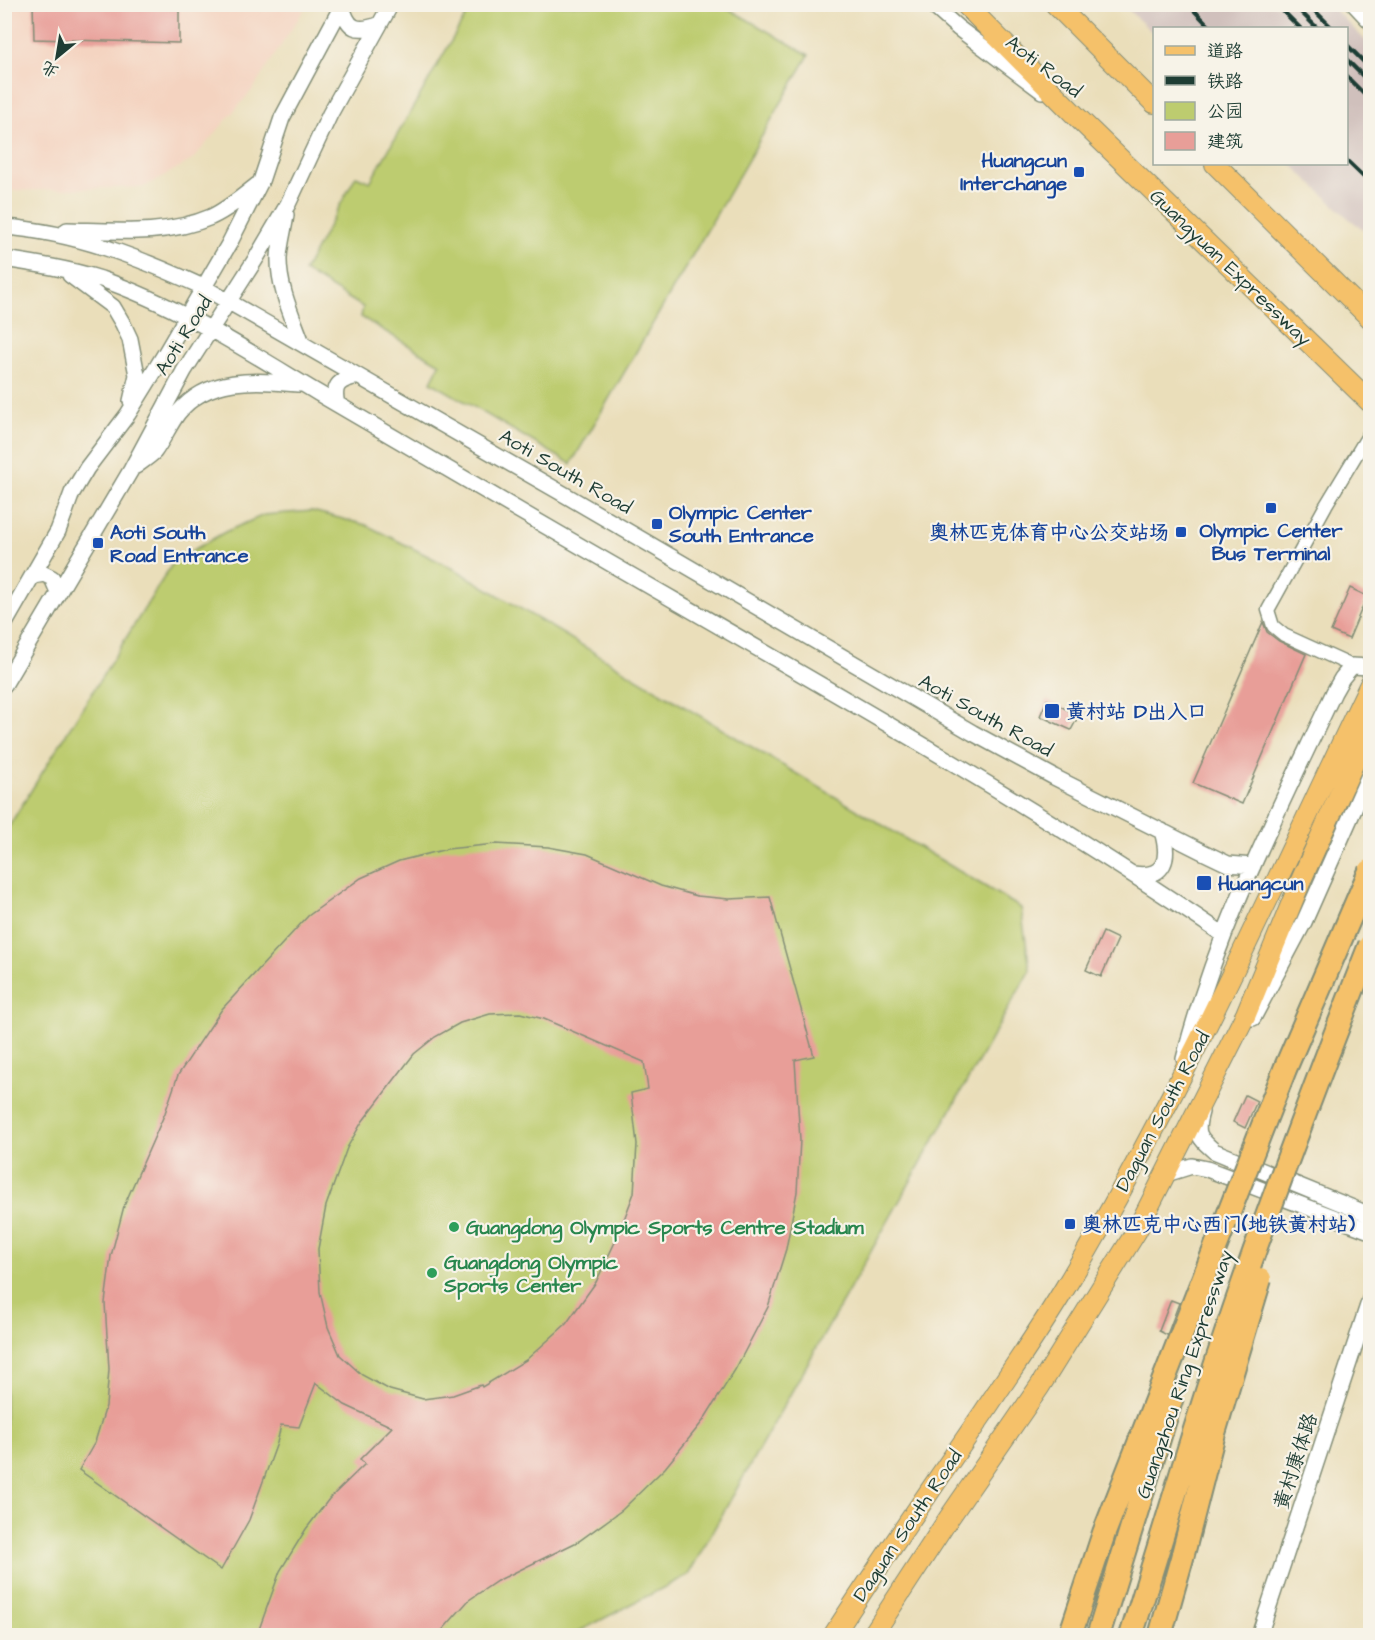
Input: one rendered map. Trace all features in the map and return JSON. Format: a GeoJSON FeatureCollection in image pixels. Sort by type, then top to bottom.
{"type":"FeatureCollection","features":[{"type":"Feature","properties":{"kind":"highway"},"geometry":{"type":"LineString","coordinates":[[1070,1635],[1104,1533],[1285,1069],[1371,871]]}},
{"type":"Feature","properties":{"kind":"highway","name":"Guangzhou Ring Expressway"},"geometry":{"type":"LineString","coordinates":[[1098,1635],[1175,1388],[1269,1134],[1371,880]]}},
{"type":"Feature","properties":{"kind":"highway","name":"Guangzhou Ring Expressway"},"geometry":{"type":"LineString","coordinates":[[1131,1635],[1225,1336],[1322,1065],[1371,945]]}},
{"type":"Feature","properties":{"kind":"highway"},"geometry":{"type":"LineString","coordinates":[[1160,1635],[1214,1433],[1274,1235],[1371,963]]}},
{"type":"Feature","properties":{"kind":"main road","name":"Guangyuan Expressway"},"geometry":{"type":"LineString","coordinates":[[965,4],[1076,116],[1371,402]]}},
{"type":"Feature","properties":{"kind":"main road"},"geometry":{"type":"LineString","coordinates":[[1055,4],[1153,102]]}},
{"type":"Feature","properties":{"kind":"main road"},"geometry":{"type":"LineString","coordinates":[[1216,165],[1371,318]]}},
{"type":"Feature","properties":{"kind":"main road","name":"Daguan South Road"},"geometry":{"type":"LineString","coordinates":[[872,1635],[1078,1328],[1136,1232],[1246,1014],[1365,725],[1371,684]]}},
{"type":"Feature","properties":{"kind":"main road","name":"Daguan South Road"},"geometry":{"type":"LineString","coordinates":[[833,1635],[1064,1290],[1177,1088],[1275,886],[1365,725]]}},
{"type":"Feature","properties":{"kind":"street","name":"Aoti Road"},"geometry":{"type":"LineString","coordinates":[[4,685],[131,470],[184,371],[288,204],[330,114],[391,4]]}},
{"type":"Feature","properties":{"kind":"street","name":"Aoti Road"},"geometry":{"type":"LineString","coordinates":[[931,4],[992,54],[1076,116]]}},
{"type":"Feature","properties":{"kind":"street"},"geometry":{"type":"LineString","coordinates":[[1352,4],[1371,23]]}},
{"type":"Feature","properties":{"kind":"street","name":"Aoti Road"},"geometry":{"type":"LineString","coordinates":[[4,625],[58,531],[72,493],[87,468],[128,414],[229,244],[261,181],[282,118],[342,5]]}},
{"type":"Feature","properties":{"kind":"street"},"geometry":{"type":"LineString","coordinates":[[342,5],[345,17],[353,27],[364,29],[379,26]]}},
{"type":"Feature","properties":{"kind":"street"},"geometry":{"type":"LineString","coordinates":[[38,230],[136,231],[177,226],[211,217],[234,203],[261,181]]}},
{"type":"Feature","properties":{"kind":"street"},"geometry":{"type":"LineString","coordinates":[[288,204],[279,259],[284,291],[302,343]]}},
{"type":"Feature","properties":{"kind":"street","name":"Aoti South Road"},"geometry":{"type":"LineString","coordinates":[[4,227],[38,230],[90,242],[164,269],[203,287],[973,733],[1054,777],[1228,864],[1253,866]]}},
{"type":"Feature","properties":{"kind":"street"},"geometry":{"type":"LineString","coordinates":[[4,259],[61,268],[122,287],[210,329],[954,763],[1224,935]]}},
{"type":"Feature","properties":{"kind":"street"},"geometry":{"type":"LineString","coordinates":[[61,268],[113,307],[126,331],[134,353],[137,375],[128,414]]}},
{"type":"Feature","properties":{"kind":"street"},"geometry":{"type":"LineString","coordinates":[[337,404],[334,394],[339,383],[358,376]]}},
{"type":"Feature","properties":{"kind":"street"},"geometry":{"type":"LineString","coordinates":[[131,470],[153,452],[186,404],[210,390],[242,381],[303,384]]}},
{"type":"Feature","properties":{"kind":"street"},"geometry":{"type":"LineString","coordinates":[[1371,432],[1332,494],[1268,610],[1273,626],[1284,635],[1352,666],[1371,667]]}},
{"type":"Feature","properties":{"kind":"street"},"geometry":{"type":"LineString","coordinates":[[33,576],[44,574],[52,578],[58,592]]}},
{"type":"Feature","properties":{"kind":"street"},"geometry":{"type":"LineString","coordinates":[[1177,1088],[1189,1037],[1224,935],[1253,866],[1334,692],[1352,666]]}},
{"type":"Feature","properties":{"kind":"street"},"geometry":{"type":"LineString","coordinates":[[1371,773],[1304,922],[1244,1034],[1205,1094],[1197,1125],[1198,1134],[1203,1142],[1214,1151],[1371,1215]]}},
{"type":"Feature","properties":{"kind":"street"},"geometry":{"type":"LineString","coordinates":[[1130,873],[1146,876],[1158,872],[1163,866],[1166,854],[1162,831]]}},
{"type":"Feature","properties":{"kind":"street"},"geometry":{"type":"LineString","coordinates":[[1166,1174],[1192,1166],[1207,1169],[1371,1231]]}},
{"type":"Feature","properties":{"kind":"street","name":"黄村康体路"},"geometry":{"type":"LineString","coordinates":[[1259,1635],[1371,1299]]}},
{"type":"Feature","properties":{"kind":"shaded area"},"geometry":{"type":"Polygon","coordinates":[[[4,5],[307,5],[253,89],[192,160],[144,187],[5,191],[4,5]]]}},
{"type":"Feature","properties":{"kind":"shaded area"},"geometry":{"type":"Polygon","coordinates":[[[1123,5],[1330,5],[1370,45],[1370,235],[1347,217],[1292,165],[1348,165],[1348,27],[1153,27],[1153,33],[1123,5]]]}},
{"type":"Feature","properties":{"kind":"green space"},"geometry":{"type":"Polygon","coordinates":[[[472,5],[722,5],[809,55],[571,464],[431,382],[440,364],[361,317],[363,307],[304,271],[356,176],[370,182],[472,5]]]}},
{"type":"Feature","properties":{"kind":"green space","name":"Guangdong Olympic Sports Center"},"geometry":{"type":"Polygon","coordinates":[[[312,511],[366,525],[458,571],[1021,908],[1030,970],[688,1575],[572,1635],[5,1635],[4,834],[174,561],[225,532],[264,515],[312,511]]]}},
{"type":"Feature","properties":{"kind":"building"},"geometry":{"type":"Polygon","coordinates":[[[33,4],[179,4],[179,43],[34,39],[33,4]]]}},
{"type":"Feature","properties":{"kind":"building"},"geometry":{"type":"Polygon","coordinates":[[[1350,588],[1367,596],[1349,639],[1331,631],[1350,588]]]}},
{"type":"Feature","properties":{"kind":"building"},"geometry":{"type":"Polygon","coordinates":[[[1263,622],[1267,632],[1279,641],[1306,654],[1242,804],[1193,783],[1263,622]]]}},
{"type":"Feature","properties":{"kind":"building"},"geometry":{"type":"Polygon","coordinates":[[[1047,700],[1079,715],[1071,730],[1040,716],[1047,700]]]}},
{"type":"Feature","properties":{"kind":"building","name":"Guangdong Olympic Sports Centre Stadium"},"geometry":{"type":"Polygon","coordinates":[[[496,844],[548,847],[587,854],[661,886],[697,896],[729,899],[770,897],[814,1056],[795,1060],[800,1140],[797,1192],[786,1249],[768,1307],[735,1370],[703,1421],[665,1468],[622,1510],[579,1541],[497,1581],[469,1600],[438,1635],[257,1635],[280,1571],[306,1529],[329,1499],[365,1464],[360,1459],[392,1427],[345,1405],[316,1383],[299,1427],[281,1425],[277,1443],[249,1520],[221,1570],[79,1470],[95,1442],[106,1406],[109,1369],[105,1303],[111,1256],[124,1206],[165,1113],[178,1075],[222,1009],[308,916],[361,878],[399,861],[447,849],[496,844]],[[520,1013],[490,1014],[460,1023],[435,1037],[414,1054],[362,1122],[347,1148],[326,1206],[318,1249],[320,1292],[328,1327],[340,1355],[362,1375],[390,1390],[423,1399],[453,1395],[481,1385],[482,1387],[526,1360],[566,1324],[596,1282],[617,1238],[634,1193],[637,1144],[631,1093],[648,1089],[644,1062],[544,1019],[520,1013]]]}},
{"type":"Feature","properties":{"kind":"building"},"geometry":{"type":"Polygon","coordinates":[[[1103,932],[1118,939],[1101,977],[1086,970],[1103,932]]]}},
{"type":"Feature","properties":{"kind":"building"},"geometry":{"type":"Polygon","coordinates":[[[1245,1095],[1257,1101],[1245,1128],[1233,1122],[1245,1095]]]}},
{"type":"Feature","properties":{"kind":"building"},"geometry":{"type":"Polygon","coordinates":[[[1171,1300],[1179,1303],[1167,1335],[1159,1331],[1171,1300]]]}},
{"type":"Feature","properties":{"kind":"railway"},"geometry":{"type":"LineString","coordinates":[[1188,4],[1210,27]]}},
{"type":"Feature","properties":{"kind":"railway"},"geometry":{"type":"LineString","coordinates":[[1276,4],[1299,27]]}},
{"type":"Feature","properties":{"kind":"railway"},"geometry":{"type":"LineString","coordinates":[[1293,4],[1316,27]]}},
{"type":"Feature","properties":{"kind":"railway"},"geometry":{"type":"LineString","coordinates":[[1308,4],[1331,27]]}},
{"type":"Feature","properties":{"kind":"railway"},"geometry":{"type":"LineString","coordinates":[[1348,46],[1370,68]]}},
{"type":"Feature","properties":{"kind":"railway"},"geometry":{"type":"LineString","coordinates":[[1348,61],[1370,83]]}},
{"type":"Feature","properties":{"kind":"railway"},"geometry":{"type":"LineString","coordinates":[[1348,78],[1370,100]]}},
{"type":"Feature","properties":{"kind":"railway"},"geometry":{"type":"LineString","coordinates":[[1348,162],[1370,183]]}},
{"type":"Feature","properties":{"kind":"place","name":"Huangcun Interchange"},"geometry":{"type":"Point","coordinates":[1079,172]}},
{"type":"Feature","properties":{"kind":"place","name":"Olympic Center Bus Terminal"},"geometry":{"type":"Point","coordinates":[1271,508]}},
{"type":"Feature","properties":{"kind":"place","name":"Olympic Center South Entrance"},"geometry":{"type":"Point","coordinates":[657,524]}},
{"type":"Feature","properties":{"kind":"place","name":"奥林匹克体育中心公交站场"},"geometry":{"type":"Point","coordinates":[1181,532]}},
{"type":"Feature","properties":{"kind":"place","name":"Aoti South Road Entrance"},"geometry":{"type":"Point","coordinates":[98,543]}},
{"type":"Feature","properties":{"kind":"place","name":"黄村站 D出入口"},"geometry":{"type":"Point","coordinates":[1052,711]}},
{"type":"Feature","properties":{"kind":"place","name":"Huangcun"},"geometry":{"type":"Point","coordinates":[1204,883]}},
{"type":"Feature","properties":{"kind":"place","name":"奥林匹克中心西门(地铁黄村站)"},"geometry":{"type":"Point","coordinates":[1070,1224]}},
{"type":"Feature","properties":{"kind":"place","name":"Guangdong Olympic Sports Centre Stadium"},"geometry":{"type":"Point","coordinates":[454,1227]}},
{"type":"Feature","properties":{"kind":"place","name":"Guangdong Olympic Sports Center"},"geometry":{"type":"Point","coordinates":[432,1273]}}]}
